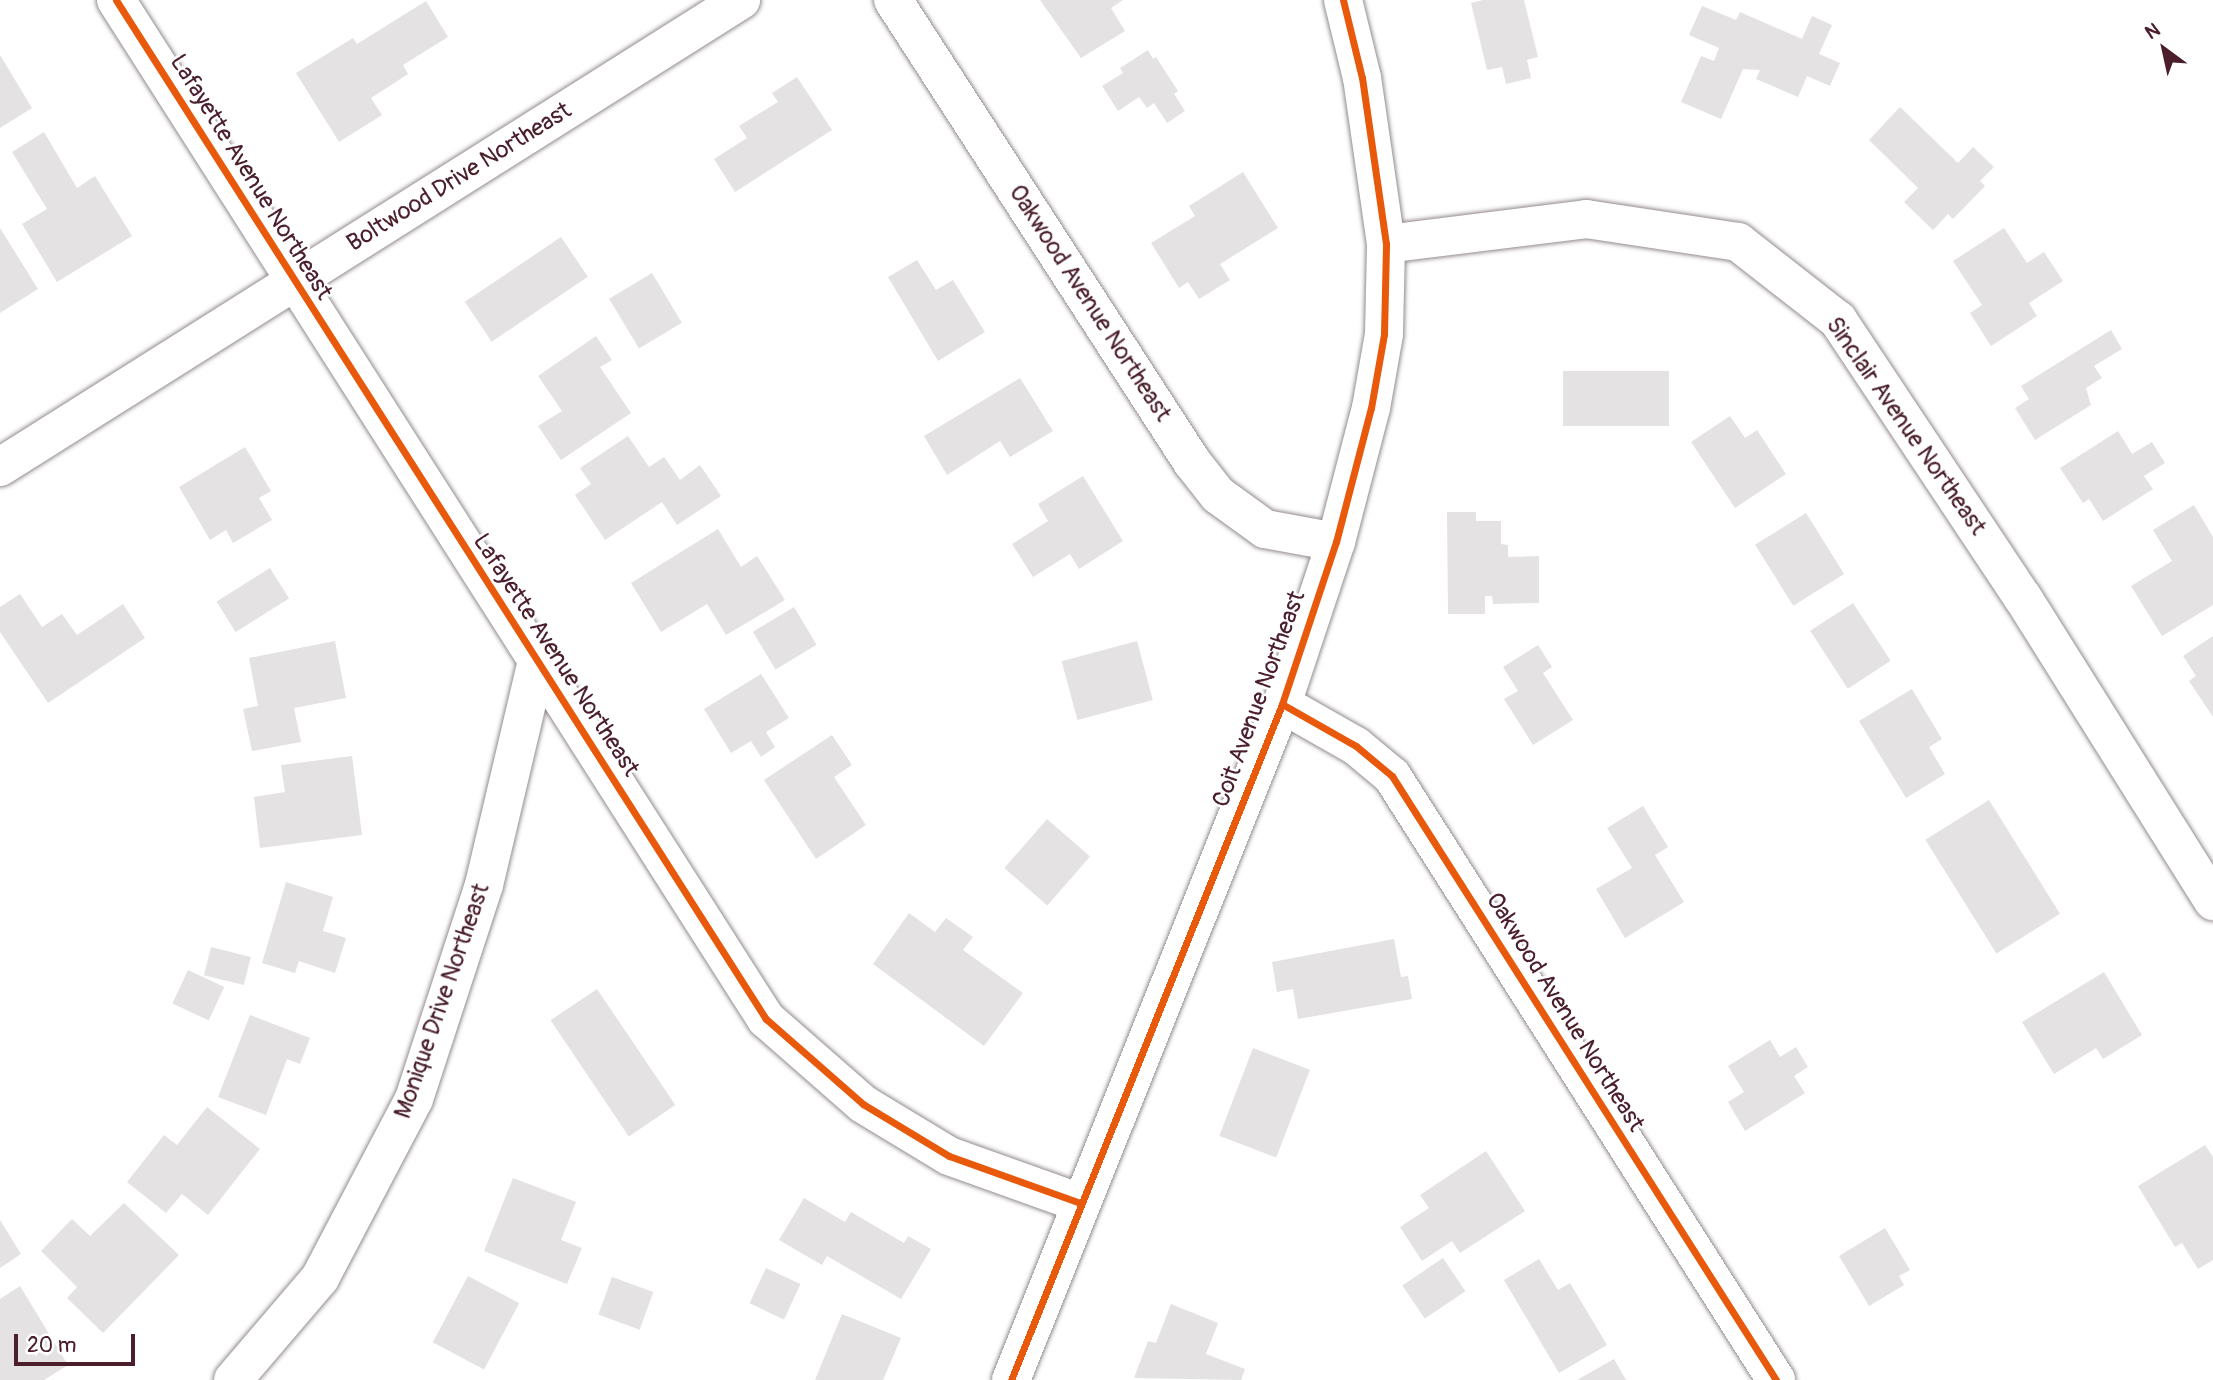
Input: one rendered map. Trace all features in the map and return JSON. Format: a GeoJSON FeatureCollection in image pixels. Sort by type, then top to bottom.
{"type":"FeatureCollection","features":[{"type":"Feature","properties":{"kind":"street","name":"Lafayette Avenue Northeast"},"geometry":{"type":"LineString","coordinates":[[116,0],[766,1019],[863,1104],[948,1156],[1080,1203]]}},
{"type":"Feature","properties":{"kind":"street","name":"Boltwood Drive Northeast"},"geometry":{"type":"LineString","coordinates":[[0,467],[741,0]]}},
{"type":"Feature","properties":{"kind":"street","name":"Oakwood Avenue Northeast"},"geometry":{"type":"LineString","coordinates":[[893,0],[1192,462],[1218,495],[1265,529],[1336,542]]}},
{"type":"Feature","properties":{"kind":"street","name":"Coit Avenue Northeast"},"geometry":{"type":"LineString","coordinates":[[1011,1380],[1282,704],[1336,542],[1371,408],[1384,334],[1386,244],[1362,78],[1343,0]]}},
{"type":"Feature","properties":{"kind":"street","name":"Sinclair Avenue Northeast"},"geometry":{"type":"LineString","coordinates":[[1386,244],[1586,219],[1738,242],[1839,320],[2023,598],[2213,901]]}},
{"type":"Feature","properties":{"kind":"street","name":"Monique Drive Northeast"},"geometry":{"type":"LineString","coordinates":[[233,1380],[320,1278],[414,1099],[484,885],[537,660]]}},
{"type":"Feature","properties":{"kind":"street","name":"Oakwood Avenue Northeast"},"geometry":{"type":"LineString","coordinates":[[1282,704],[1356,746],[1392,776],[1776,1380]]}},
{"type":"Feature","properties":{"kind":"building"},"geometry":{"type":"Polygon","coordinates":[[[1040,0],[1123,0],[1111,8],[1125,31],[1081,58],[1040,0]]]}},
{"type":"Feature","properties":{"kind":"building"},"geometry":{"type":"Polygon","coordinates":[[[1483,0],[1524,0],[1538,57],[1527,60],[1531,78],[1506,84],[1502,67],[1487,70],[1471,3],[1483,0]]]}},
{"type":"Feature","properties":{"kind":"building"},"geometry":{"type":"Polygon","coordinates":[[[426,1],[448,37],[403,65],[408,74],[371,98],[382,115],[339,142],[296,73],[353,38],[357,44],[426,1]]]}},
{"type":"Feature","properties":{"kind":"building"},"geometry":{"type":"Polygon","coordinates":[[[1702,6],[1736,20],[1740,12],[1802,39],[1812,16],[1832,25],[1819,54],[1840,63],[1830,86],[1807,76],[1798,97],[1756,79],[1760,70],[1743,69],[1721,119],[1681,102],[1701,56],[1714,61],[1719,48],[1689,35],[1702,6]]]}},
{"type":"Feature","properties":{"kind":"building"},"geometry":{"type":"Polygon","coordinates":[[[1148,50],[1153,59],[1156,57],[1178,91],[1174,94],[1185,111],[1167,123],[1154,103],[1147,108],[1139,97],[1118,111],[1102,86],[1123,73],[1120,68],[1148,50]]]}},
{"type":"Feature","properties":{"kind":"building"},"geometry":{"type":"Polygon","coordinates":[[[0,55],[32,108],[0,128],[0,55]]]}},
{"type":"Feature","properties":{"kind":"building"},"geometry":{"type":"Polygon","coordinates":[[[797,77],[832,130],[735,192],[714,159],[747,138],[739,126],[778,102],[772,93],[797,77]]]}},
{"type":"Feature","properties":{"kind":"building"},"geometry":{"type":"Polygon","coordinates":[[[1900,107],[1958,163],[1973,147],[1994,167],[1980,181],[1985,186],[1953,219],[1948,214],[1933,230],[1904,202],[1918,188],[1869,140],[1900,107]]]}},
{"type":"Feature","properties":{"kind":"building"},"geometry":{"type":"Polygon","coordinates":[[[44,132],[77,188],[95,176],[132,236],[57,282],[22,224],[47,209],[12,152],[44,132]]]}},
{"type":"Feature","properties":{"kind":"building"},"geometry":{"type":"Polygon","coordinates":[[[1243,172],[1278,228],[1220,264],[1230,280],[1199,299],[1188,282],[1179,288],[1151,243],[1195,216],[1189,206],[1243,172]]]}},
{"type":"Feature","properties":{"kind":"building"},"geometry":{"type":"Polygon","coordinates":[[[0,228],[38,289],[0,313],[0,228]]]}},
{"type":"Feature","properties":{"kind":"building"},"geometry":{"type":"Polygon","coordinates":[[[2004,228],[2027,263],[2044,252],[2063,281],[2029,303],[2037,316],[1991,346],[1970,313],[1982,305],[1953,261],[2004,228]]]}},
{"type":"Feature","properties":{"kind":"building"},"geometry":{"type":"Polygon","coordinates":[[[561,237],[588,277],[492,342],[465,302],[561,237]]]}},
{"type":"Feature","properties":{"kind":"building"},"geometry":{"type":"Polygon","coordinates":[[[917,260],[936,290],[953,280],[985,332],[938,361],[888,277],[917,260]]]}},
{"type":"Feature","properties":{"kind":"building"},"geometry":{"type":"Polygon","coordinates":[[[652,273],[682,323],[639,348],[609,299],[652,273]]]}},
{"type":"Feature","properties":{"kind":"building"},"geometry":{"type":"Polygon","coordinates":[[[2111,330],[2122,349],[2094,366],[2102,378],[2086,388],[2091,405],[2035,440],[2015,408],[2029,399],[2021,386],[2111,330]]]}},
{"type":"Feature","properties":{"kind":"building"},"geometry":{"type":"Polygon","coordinates":[[[596,336],[612,360],[600,367],[631,413],[561,460],[538,426],[562,411],[538,376],[596,336]]]}},
{"type":"Feature","properties":{"kind":"building"},"geometry":{"type":"Polygon","coordinates":[[[1563,371],[1669,371],[1669,426],[1563,426],[1563,371]]]}},
{"type":"Feature","properties":{"kind":"building"},"geometry":{"type":"Polygon","coordinates":[[[1020,378],[1053,431],[1010,457],[1000,441],[947,475],[924,436],[1020,378]]]}},
{"type":"Feature","properties":{"kind":"building"},"geometry":{"type":"Polygon","coordinates":[[[1730,416],[1745,438],[1757,430],[1786,474],[1735,508],[1691,442],[1730,416]]]}},
{"type":"Feature","properties":{"kind":"building"},"geometry":{"type":"Polygon","coordinates":[[[2118,431],[2132,454],[2152,442],[2165,463],[2144,476],[2153,489],[2103,521],[2089,499],[2083,503],[2060,468],[2118,431]]]}},
{"type":"Feature","properties":{"kind":"building"},"geometry":{"type":"Polygon","coordinates":[[[628,436],[649,467],[664,457],[680,480],[700,465],[721,496],[677,525],[662,502],[605,540],[575,495],[591,484],[580,468],[628,436]]]}},
{"type":"Feature","properties":{"kind":"building"},"geometry":{"type":"Polygon","coordinates":[[[245,447],[271,491],[259,498],[272,520],[233,543],[226,530],[210,540],[179,487],[245,447]]]}},
{"type":"Feature","properties":{"kind":"building"},"geometry":{"type":"Polygon","coordinates":[[[1083,476],[1123,541],[1079,569],[1070,554],[1033,577],[1012,544],[1048,521],[1038,504],[1083,476]]]}},
{"type":"Feature","properties":{"kind":"building"},"geometry":{"type":"Polygon","coordinates":[[[2194,505],[2213,537],[2213,605],[2162,636],[2131,586],[2172,561],[2153,530],[2194,505]]]}},
{"type":"Feature","properties":{"kind":"building"},"geometry":{"type":"Polygon","coordinates":[[[1447,512],[1476,512],[1476,521],[1501,521],[1501,544],[1508,545],[1508,557],[1539,556],[1539,603],[1493,604],[1492,596],[1485,596],[1485,614],[1448,614],[1447,512]]]}},
{"type":"Feature","properties":{"kind":"building"},"geometry":{"type":"Polygon","coordinates":[[[1806,513],[1844,574],[1793,606],[1755,545],[1806,513]]]}},
{"type":"Feature","properties":{"kind":"building"},"geometry":{"type":"Polygon","coordinates":[[[718,529],[741,567],[757,556],[785,600],[726,635],[707,604],[661,632],[631,583],[718,529]]]}},
{"type":"Feature","properties":{"kind":"building"},"geometry":{"type":"Polygon","coordinates":[[[270,568],[289,599],[236,632],[217,601],[270,568]]]}},
{"type":"Feature","properties":{"kind":"building"},"geometry":{"type":"Polygon","coordinates":[[[20,594],[42,627],[62,614],[77,635],[123,604],[145,638],[48,703],[0,632],[0,607],[20,594]]]}},
{"type":"Feature","properties":{"kind":"building"},"geometry":{"type":"Polygon","coordinates":[[[1853,603],[1891,661],[1848,689],[1810,631],[1853,603]]]}},
{"type":"Feature","properties":{"kind":"building"},"geometry":{"type":"Polygon","coordinates":[[[794,607],[817,645],[776,669],[753,632],[794,607]]]}},
{"type":"Feature","properties":{"kind":"building"},"geometry":{"type":"Polygon","coordinates":[[[2213,636],[2213,717],[2189,681],[2196,676],[2183,656],[2213,636]]]}},
{"type":"Feature","properties":{"kind":"building"},"geometry":{"type":"Polygon","coordinates":[[[335,641],[346,698],[294,708],[301,742],[252,751],[243,709],[258,706],[249,658],[335,641]]]}},
{"type":"Feature","properties":{"kind":"building"},"geometry":{"type":"Polygon","coordinates":[[[1137,641],[1153,700],[1077,720],[1062,661],[1137,641]]]}},
{"type":"Feature","properties":{"kind":"building"},"geometry":{"type":"Polygon","coordinates":[[[1538,645],[1552,667],[1543,673],[1573,720],[1533,745],[1504,699],[1518,691],[1503,667],[1538,645]]]}},
{"type":"Feature","properties":{"kind":"building"},"geometry":{"type":"Polygon","coordinates":[[[761,674],[789,718],[766,732],[775,747],[761,757],[751,741],[731,753],[704,709],[761,674]]]}},
{"type":"Feature","properties":{"kind":"building"},"geometry":{"type":"Polygon","coordinates":[[[1912,689],[1942,739],[1929,747],[1945,774],[1906,798],[1859,721],[1912,689]]]}},
{"type":"Feature","properties":{"kind":"building"},"geometry":{"type":"Polygon","coordinates":[[[832,735],[852,765],[834,777],[866,825],[816,859],[764,780],[832,735]]]}},
{"type":"Feature","properties":{"kind":"building"},"geometry":{"type":"Polygon","coordinates":[[[352,756],[362,835],[260,848],[254,797],[285,792],[281,765],[352,756]]]}},
{"type":"Feature","properties":{"kind":"building"},"geometry":{"type":"Polygon","coordinates":[[[1989,800],[2060,914],[1996,953],[1925,840],[1989,800]]]}},
{"type":"Feature","properties":{"kind":"building"},"geometry":{"type":"Polygon","coordinates":[[[1643,806],[1668,847],[1655,855],[1684,902],[1625,938],[1596,889],[1632,868],[1607,828],[1643,806]]]}},
{"type":"Feature","properties":{"kind":"building"},"geometry":{"type":"Polygon","coordinates":[[[1047,819],[1090,856],[1047,905],[1004,868],[1047,819]]]}},
{"type":"Feature","properties":{"kind":"building"},"geometry":{"type":"Polygon","coordinates":[[[286,882],[333,897],[323,931],[346,938],[335,973],[299,961],[295,973],[262,963],[286,882]]]}},
{"type":"Feature","properties":{"kind":"building"},"geometry":{"type":"Polygon","coordinates":[[[909,913],[935,932],[946,918],[973,937],[963,950],[1023,993],[984,1046],[873,964],[909,913]]]}},
{"type":"Feature","properties":{"kind":"building"},"geometry":{"type":"Polygon","coordinates":[[[1394,939],[1401,977],[1408,976],[1412,999],[1298,1019],[1293,989],[1277,992],[1272,962],[1394,939]]]}},
{"type":"Feature","properties":{"kind":"building"},"geometry":{"type":"Polygon","coordinates":[[[211,947],[251,957],[244,985],[204,975],[211,947]]]}},
{"type":"Feature","properties":{"kind":"building"},"geometry":{"type":"Polygon","coordinates":[[[188,970],[224,987],[209,1020],[172,1004],[188,970]]]}},
{"type":"Feature","properties":{"kind":"building"},"geometry":{"type":"Polygon","coordinates":[[[2104,972],[2142,1035],[2103,1059],[2096,1048],[2054,1074],[2022,1022],[2104,972]]]}},
{"type":"Feature","properties":{"kind":"building"},"geometry":{"type":"Polygon","coordinates":[[[597,989],[675,1105],[629,1136],[551,1020],[597,989]]]}},
{"type":"Feature","properties":{"kind":"building"},"geometry":{"type":"Polygon","coordinates":[[[250,1015],[310,1038],[300,1064],[287,1059],[266,1115],[218,1097],[250,1015]]]}},
{"type":"Feature","properties":{"kind":"building"},"geometry":{"type":"Polygon","coordinates":[[[1770,1040],[1780,1057],[1796,1047],[1808,1067],[1794,1076],[1805,1093],[1745,1131],[1728,1102],[1744,1092],[1728,1066],[1770,1040]]]}},
{"type":"Feature","properties":{"kind":"building"},"geometry":{"type":"Polygon","coordinates":[[[1253,1048],[1310,1070],[1276,1158],[1219,1136],[1253,1048]]]}},
{"type":"Feature","properties":{"kind":"building"},"geometry":{"type":"Polygon","coordinates":[[[207,1107],[260,1149],[208,1215],[182,1194],[166,1213],[127,1182],[164,1135],[177,1145],[207,1107]]]}},
{"type":"Feature","properties":{"kind":"building"},"geometry":{"type":"Polygon","coordinates":[[[2205,1145],[2213,1157],[2213,1260],[2198,1269],[2182,1243],[2175,1247],[2138,1186],[2205,1145]]]}},
{"type":"Feature","properties":{"kind":"building"},"geometry":{"type":"Polygon","coordinates":[[[1486,1151],[1525,1211],[1460,1253],[1452,1241],[1422,1261],[1400,1227],[1429,1208],[1420,1195],[1486,1151]]]}},
{"type":"Feature","properties":{"kind":"building"},"geometry":{"type":"Polygon","coordinates":[[[513,1178],[576,1202],[561,1240],[582,1248],[567,1284],[484,1251],[513,1178]]]}},
{"type":"Feature","properties":{"kind":"building"},"geometry":{"type":"Polygon","coordinates":[[[804,1198],[845,1222],[851,1212],[904,1243],[908,1236],[931,1249],[901,1299],[827,1256],[822,1265],[779,1240],[804,1198]]]}},
{"type":"Feature","properties":{"kind":"building"},"geometry":{"type":"Polygon","coordinates":[[[124,1203],[179,1255],[103,1333],[67,1298],[77,1287],[41,1251],[72,1219],[90,1236],[124,1203]]]}},
{"type":"Feature","properties":{"kind":"building"},"geometry":{"type":"Polygon","coordinates":[[[0,1220],[21,1254],[0,1268],[0,1220]]]}},
{"type":"Feature","properties":{"kind":"building"},"geometry":{"type":"Polygon","coordinates":[[[1885,1228],[1910,1270],[1899,1276],[1904,1285],[1869,1306],[1839,1256],[1885,1228]]]}},
{"type":"Feature","properties":{"kind":"building"},"geometry":{"type":"Polygon","coordinates":[[[1443,1258],[1465,1291],[1425,1319],[1402,1285],[1443,1258]]]}},
{"type":"Feature","properties":{"kind":"building"},"geometry":{"type":"Polygon","coordinates":[[[1539,1259],[1558,1290],[1570,1283],[1607,1345],[1559,1373],[1504,1280],[1539,1259]]]}},
{"type":"Feature","properties":{"kind":"building"},"geometry":{"type":"Polygon","coordinates":[[[766,1268],[800,1284],[784,1319],[750,1303],[766,1268]]]}},
{"type":"Feature","properties":{"kind":"building"},"geometry":{"type":"Polygon","coordinates":[[[468,1276],[519,1303],[484,1369],[433,1342],[468,1276]]]}},
{"type":"Feature","properties":{"kind":"building"},"geometry":{"type":"Polygon","coordinates":[[[612,1277],[653,1292],[640,1330],[598,1315],[612,1277]]]}},
{"type":"Feature","properties":{"kind":"building"},"geometry":{"type":"Polygon","coordinates":[[[20,1286],[68,1365],[44,1380],[0,1380],[0,1299],[20,1286]]]}},
{"type":"Feature","properties":{"kind":"building"},"geometry":{"type":"Polygon","coordinates":[[[1171,1304],[1218,1323],[1206,1354],[1245,1369],[1241,1380],[1134,1378],[1148,1341],[1156,1343],[1171,1304]]]}},
{"type":"Feature","properties":{"kind":"building"},"geometry":{"type":"Polygon","coordinates":[[[842,1314],[901,1338],[883,1380],[815,1380],[842,1314]]]}},
{"type":"Feature","properties":{"kind":"building"},"geometry":{"type":"Polygon","coordinates":[[[1614,1359],[1626,1380],[1577,1380],[1614,1359]]]}},
{"type":"Feature","properties":{"kind":"cycle path"},"geometry":{"type":"LineString","coordinates":[[116,0],[766,1019],[863,1104],[949,1156],[1080,1203]]}},
{"type":"Feature","properties":{"kind":"cycle path"},"geometry":{"type":"LineString","coordinates":[[1011,1380],[1282,704],[1336,542],[1371,408],[1384,334],[1386,244],[1362,78],[1343,0]]}},
{"type":"Feature","properties":{"kind":"cycle path"},"geometry":{"type":"LineString","coordinates":[[1282,704],[1356,746],[1392,776],[1776,1380]]}}]}
